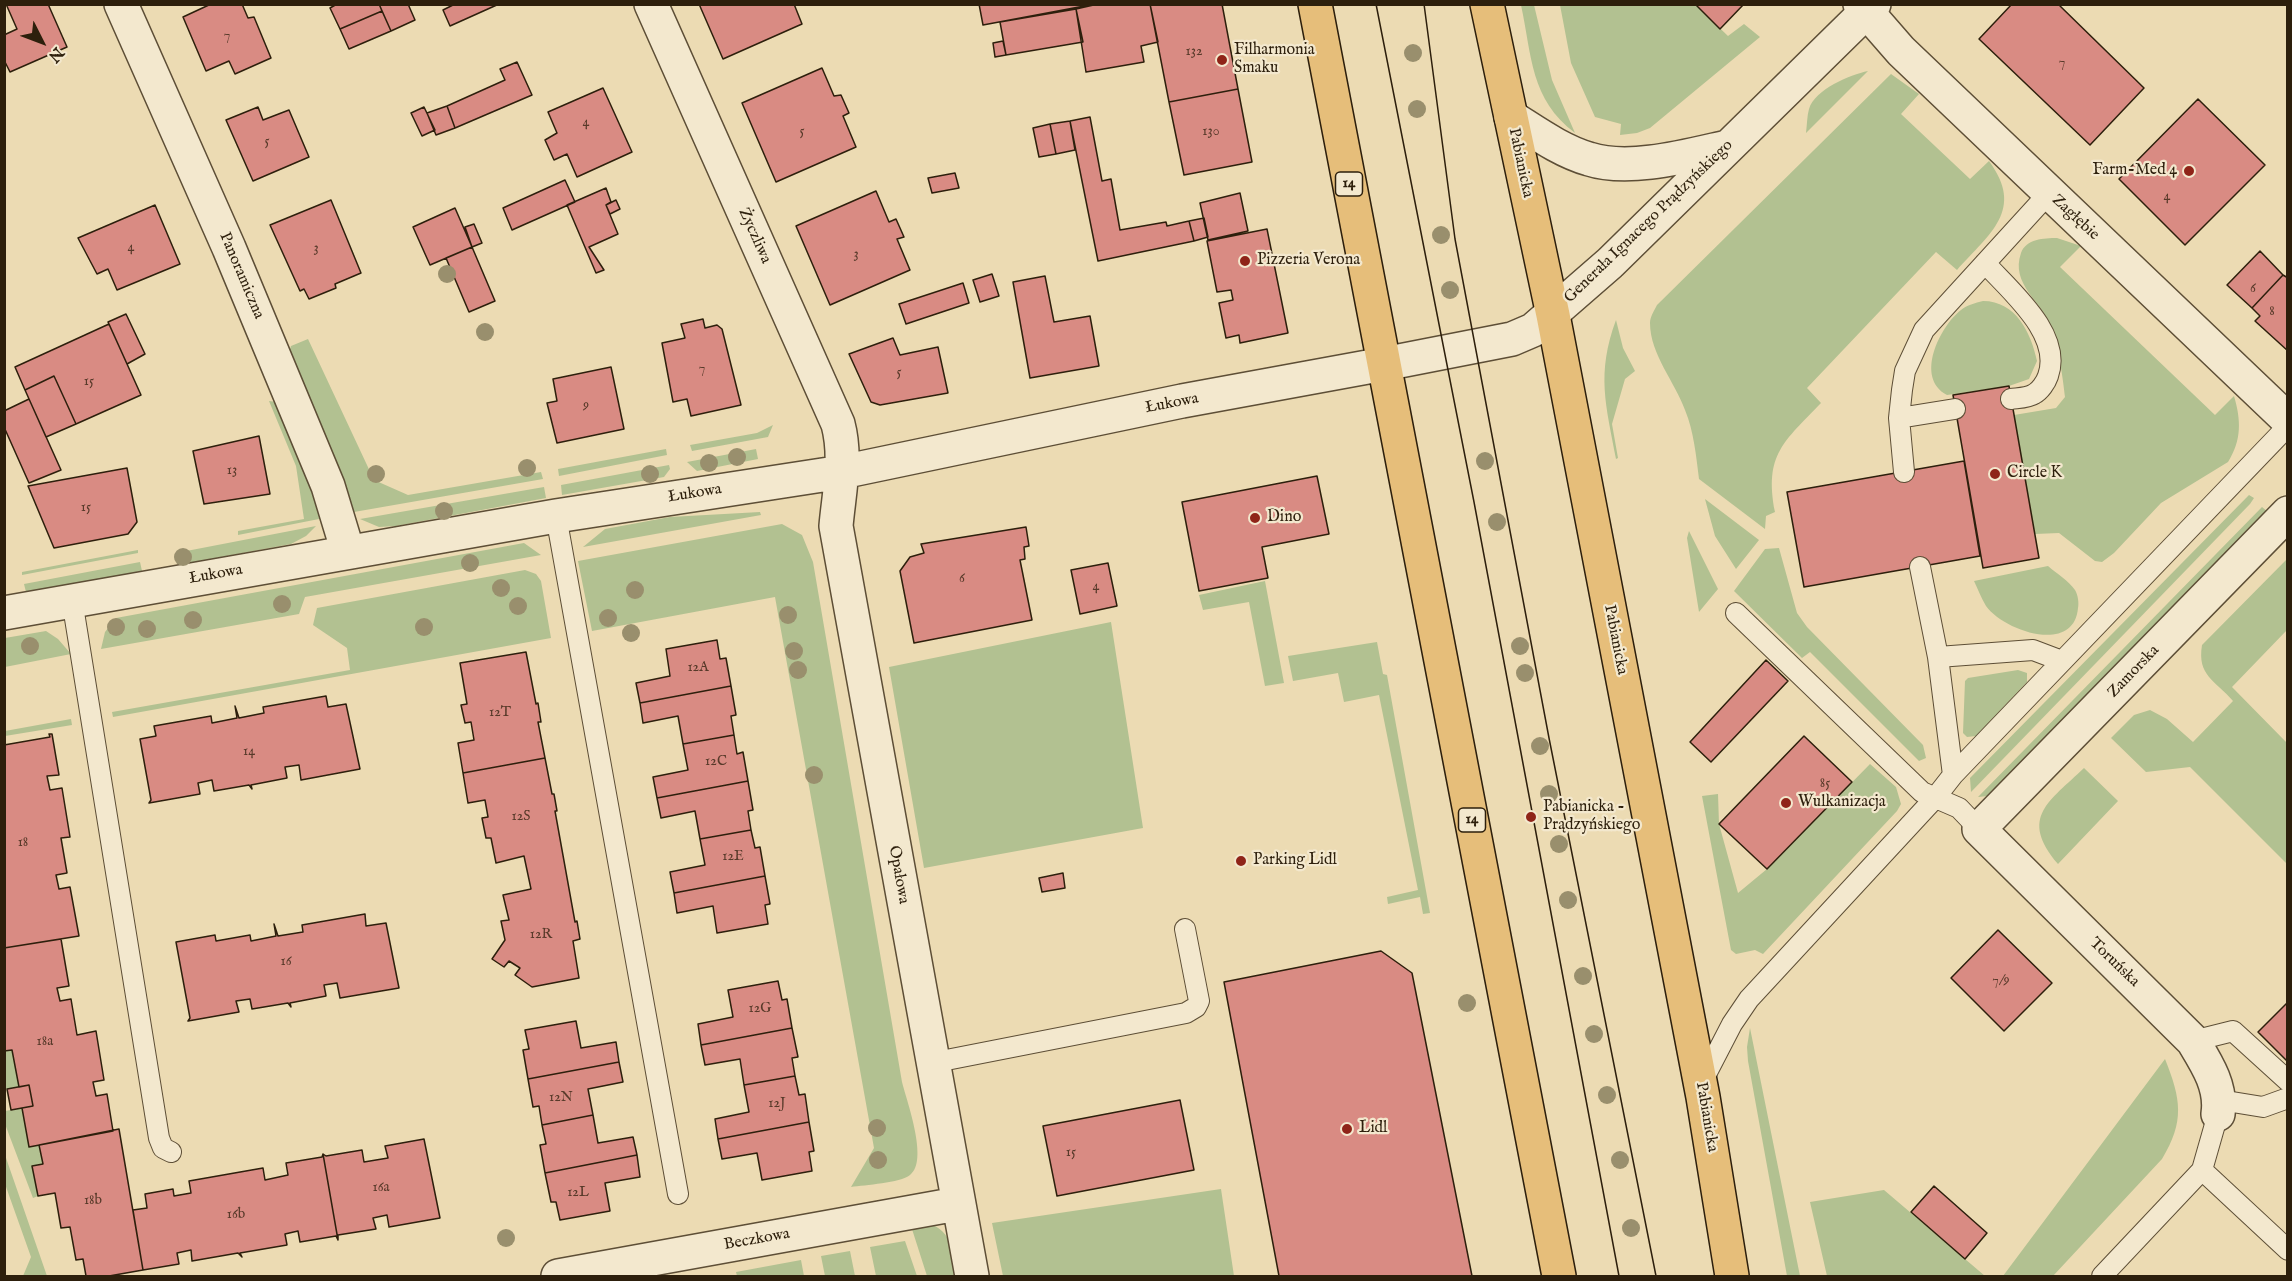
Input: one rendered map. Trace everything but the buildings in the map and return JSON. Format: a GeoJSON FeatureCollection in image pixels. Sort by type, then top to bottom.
{"type":"FeatureCollection","features":[{"type":"Feature","properties":{"kind":"main road","name":"14"},"geometry":{"type":"LineString","coordinates":[[1315,4],[1559,1276]]}},
{"type":"Feature","properties":{"kind":"main road","name":"Pabianicka"},"geometry":{"type":"LineString","coordinates":[[1487,4],[1553,315],[1700,1085],[1732,1276]]}},
{"type":"Feature","properties":{"kind":"street","name":"Panoramiczna"},"geometry":{"type":"LineString","coordinates":[[121,4],[229,248],[310,443],[338,512],[348,552]]}},
{"type":"Feature","properties":{"kind":"street","name":"Życzliwa"},"geometry":{"type":"LineString","coordinates":[[651,4],[838,424],[843,442],[842,472]]}},
{"type":"Feature","properties":{"kind":"street","name":"Generała Ignacego Prądzyńskiego"},"geometry":{"type":"LineString","coordinates":[[1384,364],[1512,339],[1533,330],[1553,315],[1610,263],[1867,7]]}},
{"type":"Feature","properties":{"kind":"street","name":"Zagłębie"},"geometry":{"type":"LineString","coordinates":[[1867,7],[1901,51],[2288,420]]}},
{"type":"Feature","properties":{"kind":"street"},"geometry":{"type":"LineString","coordinates":[[1510,117],[1551,142],[1588,159],[1609,164],[1674,159],[1727,147]]}},
{"type":"Feature","properties":{"kind":"street","name":"Łukowa"},"geometry":{"type":"LineString","coordinates":[[4,613],[556,516],[842,472],[1182,402],[1384,364]]}},
{"type":"Feature","properties":{"kind":"street","name":"Opałowa"},"geometry":{"type":"LineString","coordinates":[[842,472],[836,526],[931,1063],[972,1276]]}},
{"type":"Feature","properties":{"kind":"street","name":"Zamorska"},"geometry":{"type":"LineString","coordinates":[[1979,829],[2288,513]]}},
{"type":"Feature","properties":{"kind":"street","name":"Toruńska"},"geometry":{"type":"LineString","coordinates":[[1979,829],[2193,1041],[2211,1070],[2219,1107]]}},
{"type":"Feature","properties":{"kind":"street","name":"Beczkowa"},"geometry":{"type":"LineString","coordinates":[[558,1276],[957,1204]]}},
{"type":"Feature","properties":{"kind":"lane"},"geometry":{"type":"LineString","coordinates":[[1904,472],[1899,418],[1905,371],[1924,330],[2049,194]]}},
{"type":"Feature","properties":{"kind":"lane"},"geometry":{"type":"LineString","coordinates":[[1985,264],[2028,310],[2043,333],[2050,352],[2051,366],[2046,382],[2035,394],[2011,399]]}},
{"type":"Feature","properties":{"kind":"lane"},"geometry":{"type":"LineString","coordinates":[[1899,418],[1955,409]]}},
{"type":"Feature","properties":{"kind":"lane"},"geometry":{"type":"LineString","coordinates":[[1700,1085],[1732,1024],[1749,999],[1935,798],[1953,775],[2288,426]]}},
{"type":"Feature","properties":{"kind":"lane"},"geometry":{"type":"LineString","coordinates":[[556,516],[678,1194]]}},
{"type":"Feature","properties":{"kind":"lane"},"geometry":{"type":"LineString","coordinates":[[1920,567],[1938,657],[1953,775]]}},
{"type":"Feature","properties":{"kind":"lane"},"geometry":{"type":"LineString","coordinates":[[72,600],[159,1138],[163,1148],[171,1152]]}},
{"type":"Feature","properties":{"kind":"lane"},"geometry":{"type":"LineString","coordinates":[[1736,613],[1922,792],[1959,808],[1979,829]]}},
{"type":"Feature","properties":{"kind":"lane"},"geometry":{"type":"LineString","coordinates":[[1938,657],[2033,650],[2062,661]]}},
{"type":"Feature","properties":{"kind":"lane"},"geometry":{"type":"LineString","coordinates":[[931,1063],[1186,1013],[1196,1007],[1199,1001],[1185,929]]}},
{"type":"Feature","properties":{"kind":"lane"},"geometry":{"type":"LineString","coordinates":[[2193,1041],[2233,1031],[2288,1081]]}},
{"type":"Feature","properties":{"kind":"lane"},"geometry":{"type":"LineString","coordinates":[[2102,1276],[2202,1170],[2219,1107],[2263,1107],[2288,1098]]}},
{"type":"Feature","properties":{"kind":"lane"},"geometry":{"type":"LineString","coordinates":[[2202,1170],[2288,1250]]}},
{"type":"Feature","properties":{"kind":"green space"},"geometry":{"type":"Polygon","coordinates":[[[1521,5],[1534,5],[1552,80],[1575,133],[1560,120],[1541,91],[1531,59],[1521,5]]]}},
{"type":"Feature","properties":{"kind":"green space"},"geometry":{"type":"Polygon","coordinates":[[[1560,5],[1696,5],[1728,36],[1744,24],[1760,37],[1650,128],[1637,133],[1620,135],[1621,124],[1595,117],[1571,63],[1560,5]]]}},
{"type":"Feature","properties":{"kind":"green space"},"geometry":{"type":"Polygon","coordinates":[[[1868,71],[1806,133],[1809,109],[1818,95],[1834,84],[1868,71]]]}},
{"type":"Feature","properties":{"kind":"green space"},"geometry":{"type":"Polygon","coordinates":[[[1891,74],[1919,94],[1901,114],[1970,179],[1989,161],[1999,178],[2004,194],[2003,207],[1999,220],[1991,232],[1957,270],[1936,252],[1807,388],[1821,403],[1787,439],[1780,450],[1772,476],[1775,512],[1766,516],[1765,529],[1699,479],[1691,427],[1681,399],[1658,357],[1651,334],[1651,318],[1657,305],[1891,74]]]}},
{"type":"Feature","properties":{"kind":"green space"},"geometry":{"type":"Polygon","coordinates":[[[2057,238],[2081,246],[2060,267],[2215,415],[2234,396],[2238,413],[2238,438],[2228,462],[2161,503],[2114,553],[2102,562],[2095,561],[2059,533],[2035,534],[2014,415],[2056,408],[2065,397],[2062,371],[2052,328],[2023,283],[2019,264],[2023,248],[2031,242],[2057,238]]]}},
{"type":"Feature","properties":{"kind":"green space"},"geometry":{"type":"Polygon","coordinates":[[[1983,301],[2005,306],[2020,320],[2031,340],[2037,361],[2029,379],[2009,386],[1947,395],[1937,387],[1932,377],[1931,365],[1934,352],[1945,328],[1953,318],[1966,307],[1983,301]]]}},
{"type":"Feature","properties":{"kind":"green space"},"geometry":{"type":"Polygon","coordinates":[[[1616,320],[1623,348],[1635,371],[1625,379],[1612,424],[1618,458],[1616,459],[1606,406],[1605,373],[1606,357],[1616,320]]]}},
{"type":"Feature","properties":{"kind":"green space"},"geometry":{"type":"Polygon","coordinates":[[[308,339],[374,480],[408,495],[541,472],[543,479],[354,512],[286,361],[291,346],[308,339]]]}},
{"type":"Feature","properties":{"kind":"green space"},"geometry":{"type":"Polygon","coordinates":[[[269,401],[277,402],[318,499],[319,519],[238,535],[238,531],[304,519],[296,466],[269,401]]]}},
{"type":"Feature","properties":{"kind":"green space"},"geometry":{"type":"Polygon","coordinates":[[[773,425],[768,437],[692,451],[690,445],[757,433],[773,425]]]}},
{"type":"Feature","properties":{"kind":"green space"},"geometry":{"type":"Polygon","coordinates":[[[666,449],[667,455],[559,476],[558,469],[666,449]]]}},
{"type":"Feature","properties":{"kind":"green space"},"geometry":{"type":"Polygon","coordinates":[[[756,449],[758,459],[697,471],[687,462],[756,449]]]}},
{"type":"Feature","properties":{"kind":"green space"},"geometry":{"type":"Polygon","coordinates":[[[669,465],[670,469],[664,477],[562,495],[561,485],[669,465]]]}},
{"type":"Feature","properties":{"kind":"green space"},"geometry":{"type":"Polygon","coordinates":[[[544,487],[546,498],[396,526],[379,527],[360,519],[544,487]]]}},
{"type":"Feature","properties":{"kind":"green space"},"geometry":{"type":"Polygon","coordinates":[[[2249,495],[2254,498],[2250,504],[1971,792],[1970,778],[2249,495]]]}},
{"type":"Feature","properties":{"kind":"green space"},"geometry":{"type":"Polygon","coordinates":[[[1705,499],[1759,540],[1736,569],[1715,536],[1705,499]]]}},
{"type":"Feature","properties":{"kind":"green space"},"geometry":{"type":"Polygon","coordinates":[[[2262,507],[2268,512],[1988,796],[1978,797],[2262,507]]]}},
{"type":"Feature","properties":{"kind":"green space"},"geometry":{"type":"Polygon","coordinates":[[[760,512],[761,515],[583,547],[605,529],[670,517],[760,512]]]}},
{"type":"Feature","properties":{"kind":"green space"},"geometry":{"type":"Polygon","coordinates":[[[782,524],[802,535],[813,562],[902,1082],[917,1145],[915,1168],[910,1175],[899,1180],[851,1187],[874,1148],[775,597],[592,631],[578,561],[782,524]]]}},
{"type":"Feature","properties":{"kind":"green space"},"geometry":{"type":"Polygon","coordinates":[[[316,526],[306,536],[291,544],[178,565],[176,553],[316,526]]]}},
{"type":"Feature","properties":{"kind":"green space"},"geometry":{"type":"Polygon","coordinates":[[[1689,531],[1718,589],[1699,612],[1687,538],[1689,531]]]}},
{"type":"Feature","properties":{"kind":"green space"},"geometry":{"type":"Polygon","coordinates":[[[524,543],[541,555],[305,597],[299,614],[101,649],[105,632],[116,618],[524,543]]]}},
{"type":"Feature","properties":{"kind":"green space"},"geometry":{"type":"Polygon","coordinates":[[[1779,548],[1797,613],[1807,627],[1923,745],[1926,758],[1919,761],[1810,652],[1802,658],[1734,591],[1765,549],[1779,548]]]}},
{"type":"Feature","properties":{"kind":"green space"},"geometry":{"type":"Polygon","coordinates":[[[138,550],[138,553],[22,575],[22,572],[138,550]]]}},
{"type":"Feature","properties":{"kind":"green space"},"geometry":{"type":"Polygon","coordinates":[[[2287,559],[2287,630],[2232,687],[2287,743],[2287,864],[2190,767],[2146,772],[2111,738],[2134,715],[2150,710],[2167,719],[2193,742],[2233,701],[2205,671],[2202,664],[2202,645],[2287,559]]]}},
{"type":"Feature","properties":{"kind":"green space"},"geometry":{"type":"Polygon","coordinates":[[[140,562],[142,571],[26,592],[24,584],[140,562]]]}},
{"type":"Feature","properties":{"kind":"green space"},"geometry":{"type":"Polygon","coordinates":[[[2048,566],[2072,587],[2078,601],[2074,622],[2064,631],[2052,635],[2022,630],[1995,615],[1986,606],[1974,581],[2048,566]]]}},
{"type":"Feature","properties":{"kind":"green space"},"geometry":{"type":"Polygon","coordinates":[[[525,570],[536,574],[541,581],[551,638],[113,717],[112,712],[350,670],[347,648],[313,625],[317,608],[525,570]]]}},
{"type":"Feature","properties":{"kind":"green space"},"geometry":{"type":"Polygon","coordinates":[[[1265,581],[1284,683],[1265,686],[1249,602],[1203,610],[1199,595],[1265,581]]]}},
{"type":"Feature","properties":{"kind":"green space"},"geometry":{"type":"Polygon","coordinates":[[[1111,622],[1143,828],[924,868],[889,667],[1111,622]]]}},
{"type":"Feature","properties":{"kind":"green space"},"geometry":{"type":"Polygon","coordinates":[[[46,631],[58,639],[71,654],[5,667],[5,638],[46,631]]]}},
{"type":"Feature","properties":{"kind":"green space"},"geometry":{"type":"Polygon","coordinates":[[[1377,642],[1383,674],[1387,675],[1430,913],[1423,914],[1420,897],[1388,904],[1387,897],[1418,890],[1379,695],[1344,702],[1338,673],[1293,681],[1288,656],[1377,642]]]}},
{"type":"Feature","properties":{"kind":"green space"},"geometry":{"type":"Polygon","coordinates":[[[2018,670],[2027,673],[2027,682],[1976,736],[1967,737],[1963,733],[1965,681],[1968,678],[2018,670]]]}},
{"type":"Feature","properties":{"kind":"green space"},"geometry":{"type":"Polygon","coordinates":[[[71,719],[72,725],[5,736],[5,731],[71,719]]]}},
{"type":"Feature","properties":{"kind":"green space"},"geometry":{"type":"Polygon","coordinates":[[[1870,764],[1896,787],[1901,804],[1897,811],[1763,954],[1755,950],[1736,954],[1731,950],[1702,796],[1718,794],[1719,824],[1738,893],[1767,869],[1870,764]]]}},
{"type":"Feature","properties":{"kind":"green space"},"geometry":{"type":"Polygon","coordinates":[[[2084,768],[2118,801],[2058,864],[2046,848],[2040,834],[2040,822],[2043,811],[2050,800],[2084,768]]]}},
{"type":"Feature","properties":{"kind":"green space"},"geometry":{"type":"Polygon","coordinates":[[[1750,1028],[1800,1276],[1787,1276],[1748,1061],[1747,1047],[1750,1028]]]}},
{"type":"Feature","properties":{"kind":"green space"},"geometry":{"type":"Polygon","coordinates":[[[12,1050],[19,1087],[5,1089],[5,1051],[12,1050]]]}},
{"type":"Feature","properties":{"kind":"green space"},"geometry":{"type":"Polygon","coordinates":[[[2165,1059],[2175,1086],[2178,1110],[2174,1133],[2162,1159],[2053,1276],[2003,1276],[2165,1059]]]}},
{"type":"Feature","properties":{"kind":"green space"},"geometry":{"type":"Polygon","coordinates":[[[22,1108],[29,1147],[39,1145],[43,1164],[33,1166],[38,1196],[33,1198],[5,1124],[5,1111],[22,1108]]]}},
{"type":"Feature","properties":{"kind":"green space"},"geometry":{"type":"Polygon","coordinates":[[[5,1155],[47,1276],[23,1276],[31,1257],[5,1184],[5,1155]]]}},
{"type":"Feature","properties":{"kind":"green space"},"geometry":{"type":"Polygon","coordinates":[[[1221,1189],[1234,1276],[1003,1276],[992,1223],[1221,1189]]]}},
{"type":"Feature","properties":{"kind":"green space"},"geometry":{"type":"Polygon","coordinates":[[[1884,1190],[1985,1276],[1827,1276],[1810,1202],[1884,1190]]]}},
{"type":"Feature","properties":{"kind":"green space"},"geometry":{"type":"Polygon","coordinates":[[[928,1224],[943,1231],[947,1237],[958,1276],[927,1276],[911,1226],[928,1224]]]}},
{"type":"Feature","properties":{"kind":"green space"},"geometry":{"type":"Polygon","coordinates":[[[905,1241],[917,1276],[876,1276],[870,1247],[905,1241]]]}},
{"type":"Feature","properties":{"kind":"green space"},"geometry":{"type":"Polygon","coordinates":[[[850,1251],[855,1276],[825,1276],[821,1256],[850,1251]]]}},
{"type":"Feature","properties":{"kind":"green space"},"geometry":{"type":"Polygon","coordinates":[[[801,1260],[804,1276],[737,1276],[736,1272],[801,1260]]]}},
{"type":"Feature","properties":{"kind":"tram line"},"geometry":{"type":"LineString","coordinates":[[1376,4],[1474,502],[1619,1276]]}},
{"type":"Feature","properties":{"kind":"tram line"},"geometry":{"type":"LineString","coordinates":[[1424,4],[1455,239],[1549,738],[1656,1276]]}},
{"type":"Feature","properties":{"kind":"place","name":"Filharmonia Smaku"},"geometry":{"type":"Point","coordinates":[1222,60]}},
{"type":"Feature","properties":{"kind":"place","name":"Farm-Med 4"},"geometry":{"type":"Point","coordinates":[2189,171]}},
{"type":"Feature","properties":{"kind":"place","name":"Pizzeria Verona"},"geometry":{"type":"Point","coordinates":[1245,261]}},
{"type":"Feature","properties":{"kind":"place","name":"Circle K"},"geometry":{"type":"Point","coordinates":[1995,474]}},
{"type":"Feature","properties":{"kind":"place","name":"Dino"},"geometry":{"type":"Point","coordinates":[1255,518]}},
{"type":"Feature","properties":{"kind":"place","name":"Wulkanizacja"},"geometry":{"type":"Point","coordinates":[1786,803]}},
{"type":"Feature","properties":{"kind":"place","name":"Pabianicka - Prądzyńskiego"},"geometry":{"type":"Point","coordinates":[1531,817]}},
{"type":"Feature","properties":{"kind":"place","name":"Parking Lidl"},"geometry":{"type":"Point","coordinates":[1241,861]}},
{"type":"Feature","properties":{"kind":"place","name":"Lidl"},"geometry":{"type":"Point","coordinates":[1347,1129]}}]}
